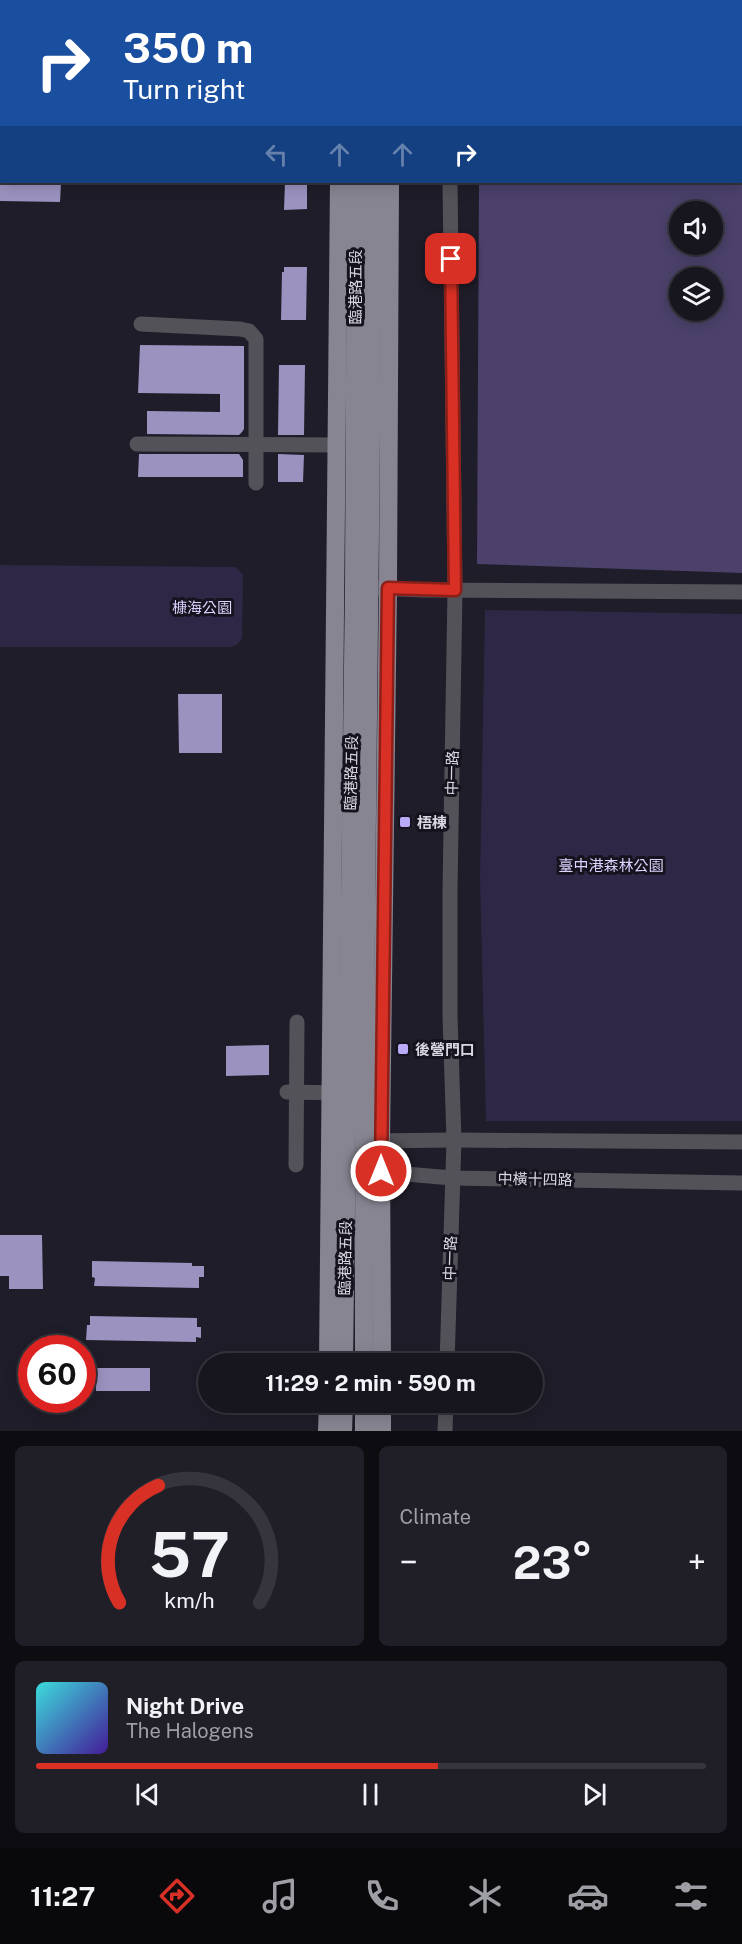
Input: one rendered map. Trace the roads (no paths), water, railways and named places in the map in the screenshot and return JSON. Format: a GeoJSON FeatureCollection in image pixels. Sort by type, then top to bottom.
{"type":"FeatureCollection","features":[{"type":"Feature","properties":{"kind":"main road","name":"臨港路五段"},"geometry":{"type":"LineString","coordinates":[[339,183],[337,445],[362,588]]}},
{"type":"Feature","properties":{"kind":"main road","name":"臨港路五段"},"geometry":{"type":"LineString","coordinates":[[345,1353],[355,1170],[362,588],[356,183]]}},
{"type":"Feature","properties":{"kind":"main road","name":"臨港路五段"},"geometry":{"type":"LineString","coordinates":[[363,1353],[355,1141],[362,588],[373,183]]}},
{"type":"Feature","properties":{"kind":"main road","name":"臨港路五段"},"geometry":{"type":"LineString","coordinates":[[362,588],[390,183]]}},
{"type":"Feature","properties":{"kind":"main road","name":"臨港路五段"},"geometry":{"type":"LineString","coordinates":[[330,1353],[355,1170]]}},
{"type":"Feature","properties":{"kind":"main road","name":"臨港路五段"},"geometry":{"type":"LineString","coordinates":[[355,1170],[380,1353]]}},
{"type":"Feature","properties":{"kind":"main road"},"geometry":{"type":"LineString","coordinates":[[327,1431],[328,1413]]}},
{"type":"Feature","properties":{"kind":"main road"},"geometry":{"type":"LineString","coordinates":[[343,1431],[344,1413]]}},
{"type":"Feature","properties":{"kind":"main road"},"geometry":{"type":"LineString","coordinates":[[364,1413],[364,1431]]}},
{"type":"Feature","properties":{"kind":"main road"},"geometry":{"type":"LineString","coordinates":[[382,1413],[382,1431]]}},
{"type":"Feature","properties":{"kind":"street","name":"中一路"},"geometry":{"type":"LineString","coordinates":[[447,1353],[454,1140],[450,1017],[455,590],[450,183]]}},
{"type":"Feature","properties":{"kind":"street"},"geometry":{"type":"LineString","coordinates":[[141,324],[235,328],[253,334],[257,344],[256,483]]}},
{"type":"Feature","properties":{"kind":"street"},"geometry":{"type":"LineString","coordinates":[[137,444],[337,445]]}},
{"type":"Feature","properties":{"kind":"street"},"geometry":{"type":"LineString","coordinates":[[362,588],[742,592]]}},
{"type":"Feature","properties":{"kind":"street"},"geometry":{"type":"LineString","coordinates":[[296,1165],[292,1093],[297,1022]]}},
{"type":"Feature","properties":{"kind":"street"},"geometry":{"type":"LineString","coordinates":[[292,1093],[356,1093]]}},
{"type":"Feature","properties":{"kind":"street"},"geometry":{"type":"LineString","coordinates":[[355,1141],[742,1142]]}},
{"type":"Feature","properties":{"kind":"street","name":"中橫十四路"},"geometry":{"type":"LineString","coordinates":[[355,1170],[452,1178],[742,1183]]}},
{"type":"Feature","properties":{"kind":"street"},"geometry":{"type":"LineString","coordinates":[[445,1431],[446,1413]]}},
{"type":"Feature","properties":{"kind":"place","name":"梧棟"},"geometry":{"type":"Point","coordinates":[405,822]}},
{"type":"Feature","properties":{"kind":"place","name":"後營門口"},"geometry":{"type":"Point","coordinates":[403,1049]}},
{"type":"Feature","properties":{"kind":"park label","name":"槺海公園"},"geometry":{"type":"Point","coordinates":[202,607]}},
{"type":"Feature","properties":{"kind":"park label","name":"臺中港森林公園"},"geometry":{"type":"Point","coordinates":[611,865]}}]}
